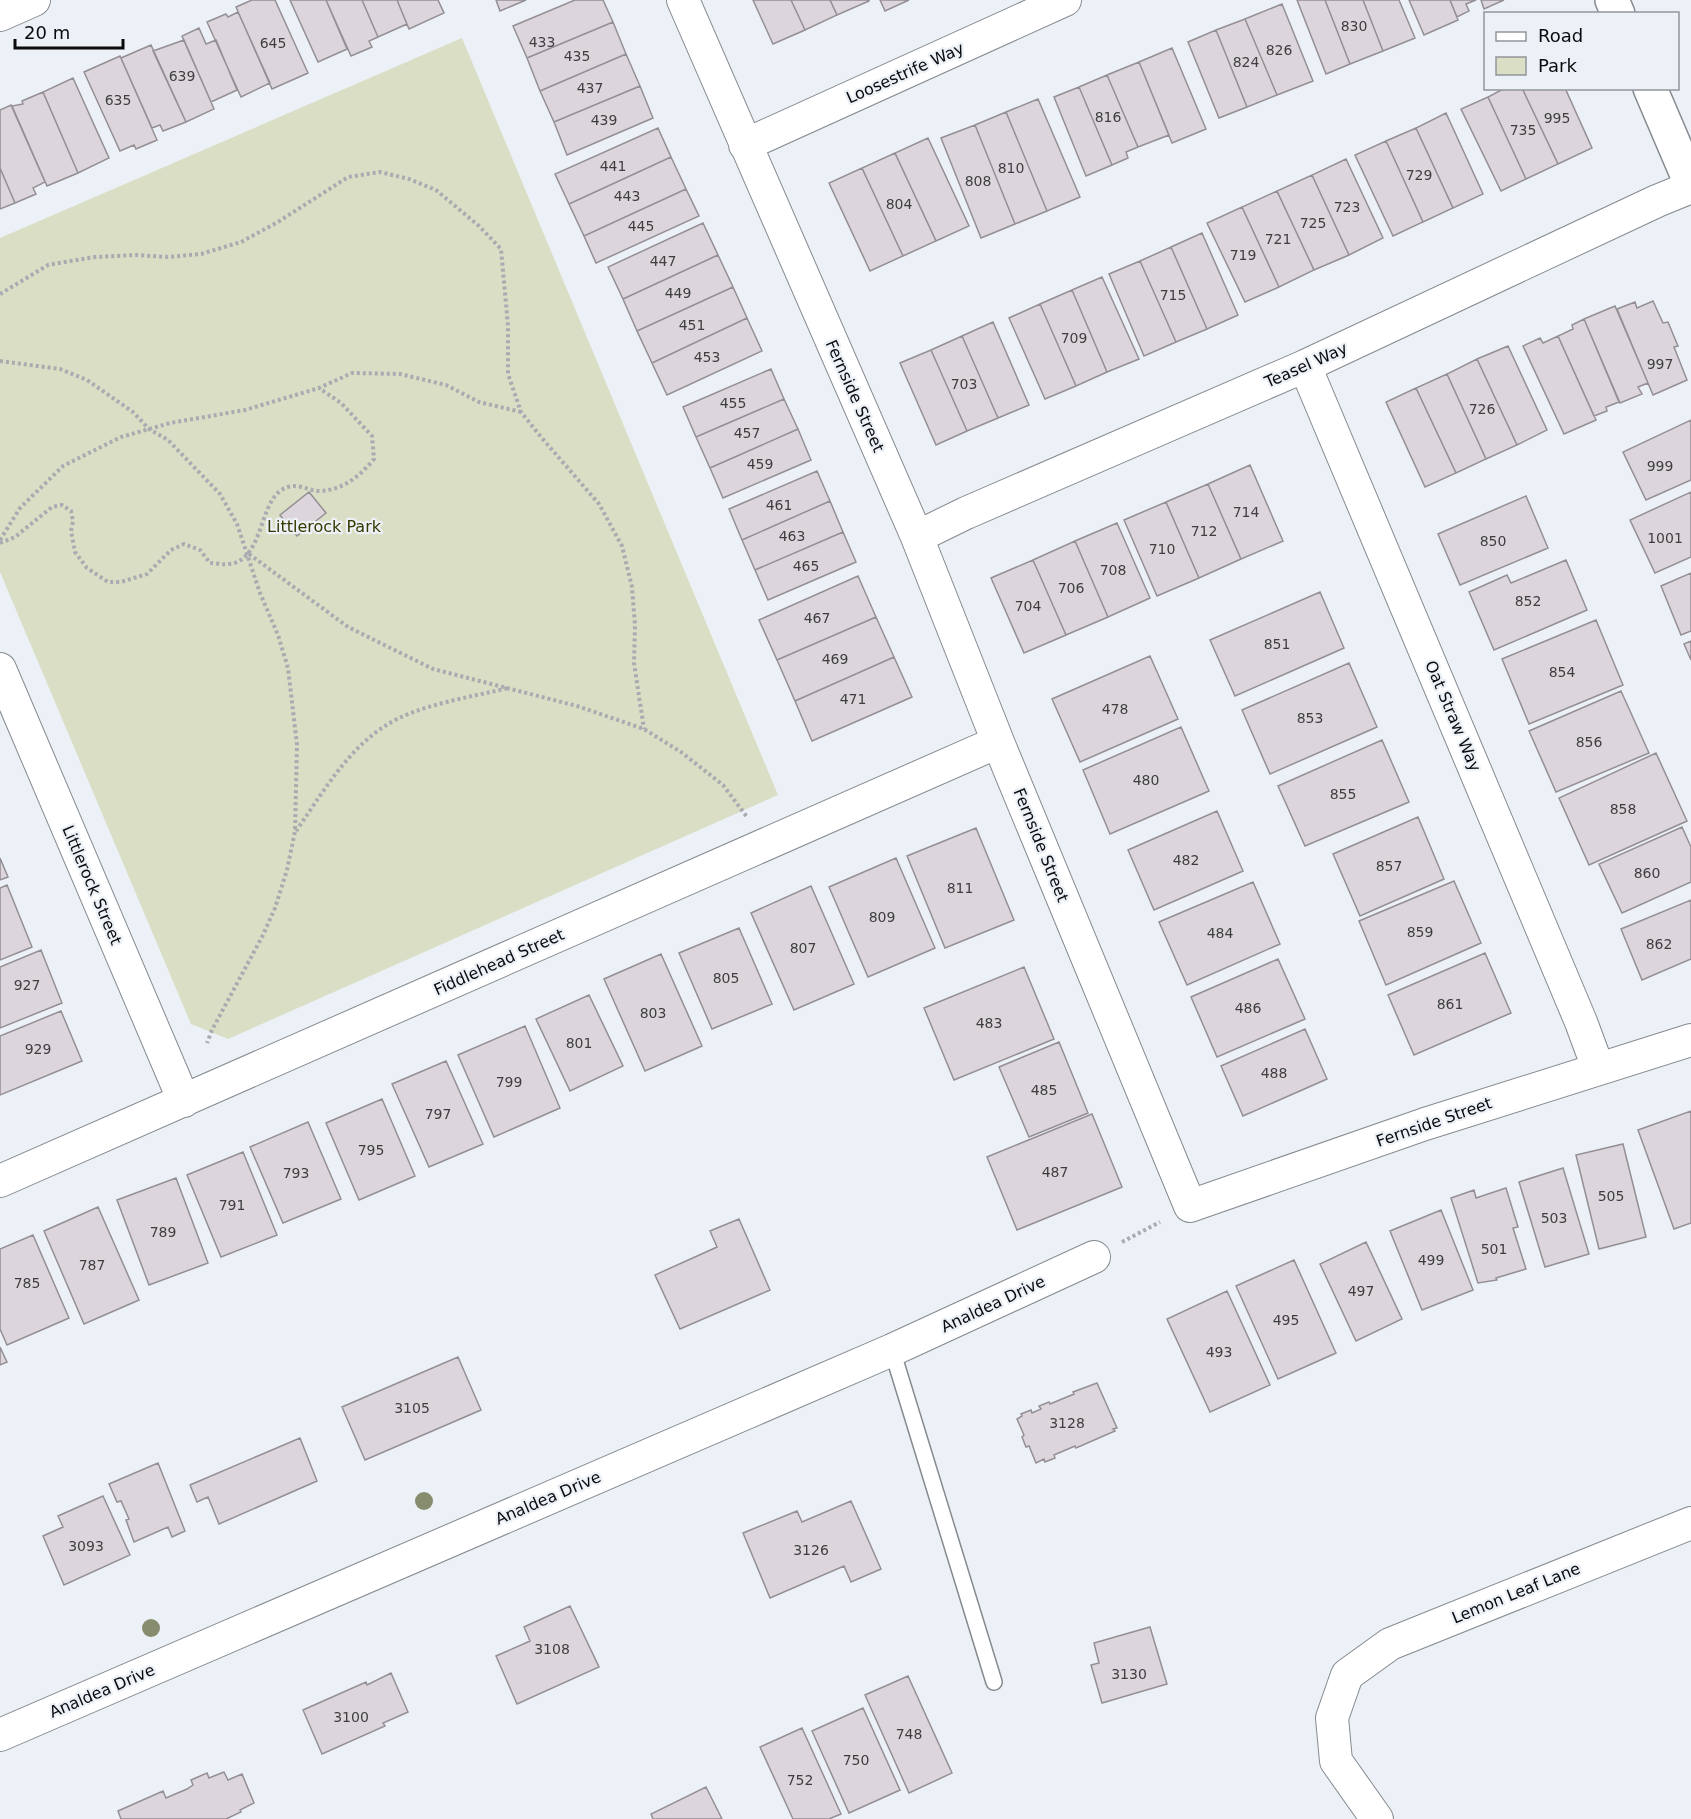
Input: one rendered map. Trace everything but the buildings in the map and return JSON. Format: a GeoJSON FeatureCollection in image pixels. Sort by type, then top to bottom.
{"type":"FeatureCollection","features":[{"type":"Feature","properties":{"kind":"street"},"geometry":{"type":"LineString","coordinates":[[0,15],[34,0]]}},
{"type":"Feature","properties":{"kind":"street","name":"Fernside Street"},"geometry":{"type":"LineString","coordinates":[[683,0],[918,537],[998,742],[1190,1206],[1425,1124],[1691,1040]]}},
{"type":"Feature","properties":{"kind":"street","name":"Loosestrife Way"},"geometry":{"type":"LineString","coordinates":[[745,145],[1065,0]]}},
{"type":"Feature","properties":{"kind":"street"},"geometry":{"type":"LineString","coordinates":[[1651,90],[1691,185]]}},
{"type":"Feature","properties":{"kind":"street","name":"Teasel Way"},"geometry":{"type":"LineString","coordinates":[[918,537],[942,524],[1305,366],[1691,185]]}},
{"type":"Feature","properties":{"kind":"street","name":"Oat Straw Way"},"geometry":{"type":"LineString","coordinates":[[1305,366],[1572,1000],[1598,1068]]}},
{"type":"Feature","properties":{"kind":"street","name":"Littlerock Street"},"geometry":{"type":"LineString","coordinates":[[0,669],[184,1101]]}},
{"type":"Feature","properties":{"kind":"street","name":"Fiddlehead Street"},"geometry":{"type":"LineString","coordinates":[[0,1181],[998,742]]}},
{"type":"Feature","properties":{"kind":"street","name":"Analdea Drive"},"geometry":{"type":"LineString","coordinates":[[0,1735],[892,1350],[1094,1257]]}},
{"type":"Feature","properties":{"kind":"street","name":"Lemon Leaf Lane"},"geometry":{"type":"LineString","coordinates":[[1377,1819],[1336,1761],[1332,1718],[1347,1675],[1390,1644],[1691,1523]]}},
{"type":"Feature","properties":{"kind":"lane"},"geometry":{"type":"LineString","coordinates":[[892,1350],[994,1682]]}},
{"type":"Feature","properties":{"kind":"path"},"geometry":{"type":"LineString","coordinates":[[0,294],[48,265],[95,257],[136,255],[168,258],[201,254],[241,242],[278,222],[348,177],[380,172],[409,179],[436,190],[479,226],[501,249],[508,326],[508,374],[521,412],[599,504],[622,546],[632,587],[635,625],[634,663],[644,729]]}},
{"type":"Feature","properties":{"kind":"path"},"geometry":{"type":"LineString","coordinates":[[0,361],[60,369],[87,380],[133,411],[149,429],[168,440],[220,494],[237,524],[260,593],[278,635],[288,668],[297,745],[295,831],[287,870],[275,908],[207,1043]]}},
{"type":"Feature","properties":{"kind":"path"},"geometry":{"type":"LineString","coordinates":[[0,541],[20,508],[63,466],[121,437],[170,423],[245,410],[319,388],[352,374],[400,374],[446,385],[479,402],[521,412]]}},
{"type":"Feature","properties":{"kind":"path"},"geometry":{"type":"LineString","coordinates":[[0,541],[15,537],[52,507],[62,505],[71,511],[73,520],[71,531],[75,552],[87,568],[108,582],[121,582],[147,574],[171,550],[184,544],[200,550],[210,563],[231,564],[248,554],[259,535],[268,506],[281,490],[300,485],[319,491],[344,485],[361,475],[374,459],[372,436],[340,403],[319,388]]}},
{"type":"Feature","properties":{"kind":"path"},"geometry":{"type":"LineString","coordinates":[[248,554],[348,627],[433,669],[577,706],[644,729],[681,752],[723,785],[766,844]]}},
{"type":"Feature","properties":{"kind":"path"},"geometry":{"type":"LineString","coordinates":[[295,831],[363,742],[386,725],[412,713],[509,688]]}},
{"type":"Feature","properties":{"kind":"path"},"geometry":{"type":"LineString","coordinates":[[1094,1257],[1190,1206]]}},
{"type":"Feature","properties":{"kind":"green space","name":"Littlerock Park"},"geometry":{"type":"Polygon","coordinates":[[[462,38],[778,795],[228,1039],[191,1024],[0,572],[0,238],[462,38]]]}}]}
